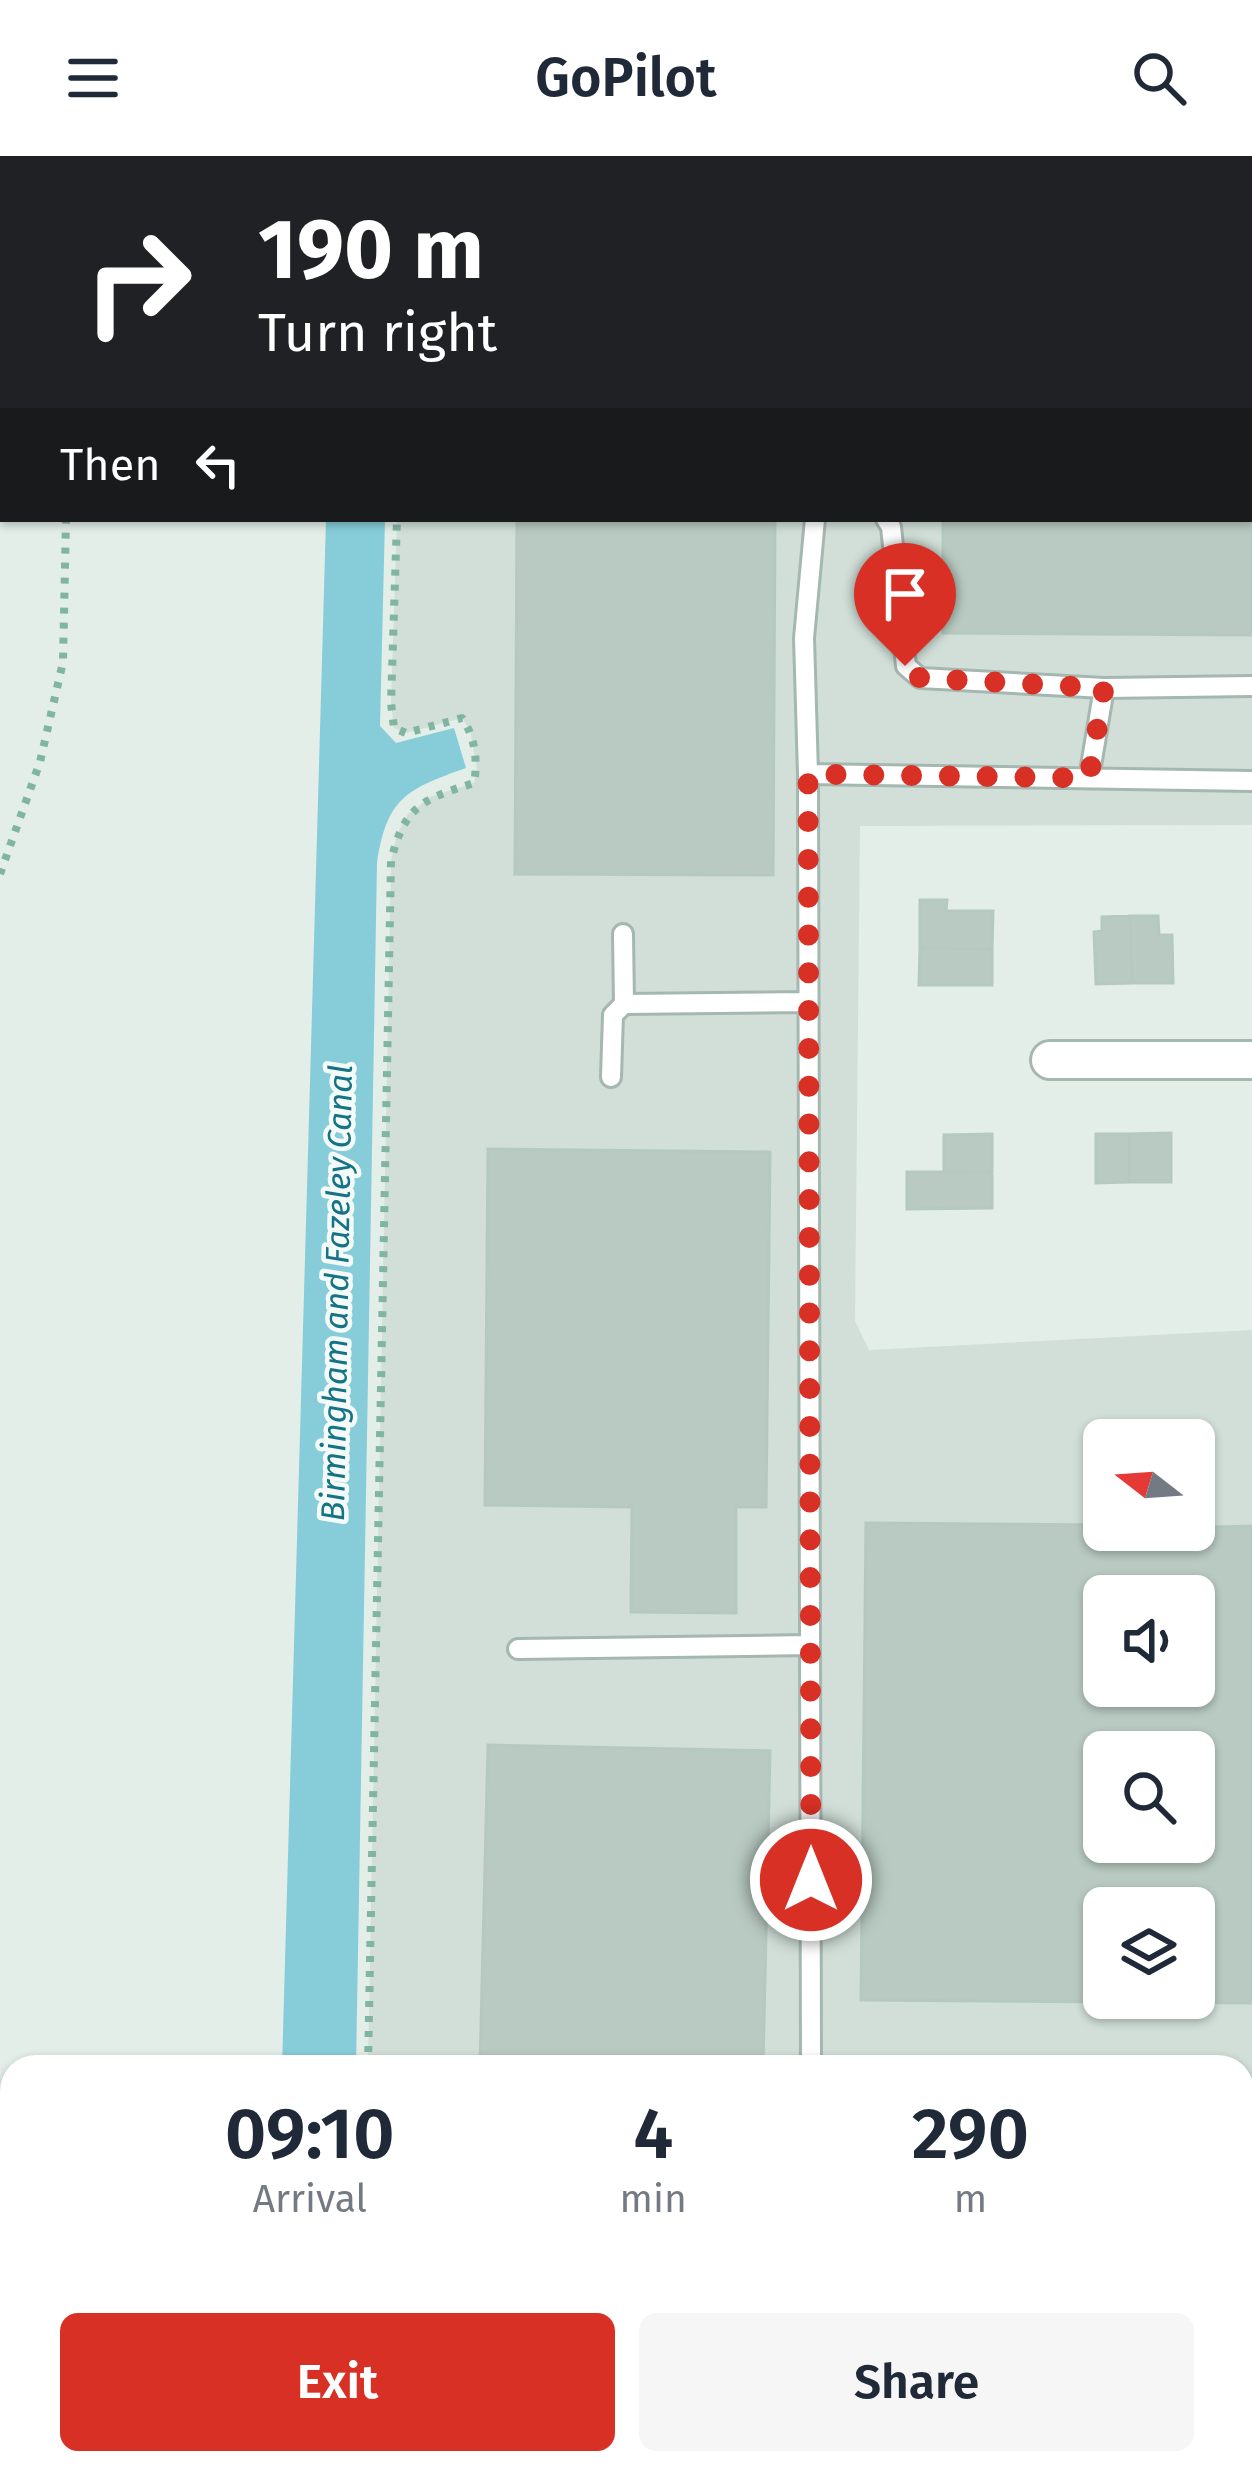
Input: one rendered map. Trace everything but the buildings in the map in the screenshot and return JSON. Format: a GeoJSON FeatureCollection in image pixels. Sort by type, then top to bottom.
{"type":"FeatureCollection","features":[{"type":"Feature","properties":{"kind":"street"},"geometry":{"type":"LineString","coordinates":[[1050,1060],[1252,1060]]}},
{"type":"Feature","properties":{"kind":"lane"},"geometry":{"type":"LineString","coordinates":[[811,2055],[804,638],[814,522]]}},
{"type":"Feature","properties":{"kind":"lane"},"geometry":{"type":"LineString","coordinates":[[888,522],[905,666],[920,678],[1104,688],[1252,686]]}},
{"type":"Feature","properties":{"kind":"lane"},"geometry":{"type":"LineString","coordinates":[[1089,778],[1104,688]]}},
{"type":"Feature","properties":{"kind":"lane"},"geometry":{"type":"LineString","coordinates":[[808,774],[1252,781]]}},
{"type":"Feature","properties":{"kind":"lane"},"geometry":{"type":"LineString","coordinates":[[623,934],[624,1004]]}},
{"type":"Feature","properties":{"kind":"lane"},"geometry":{"type":"LineString","coordinates":[[611,1077],[613,1015],[624,1004],[808,1002]]}},
{"type":"Feature","properties":{"kind":"lane"},"geometry":{"type":"LineString","coordinates":[[518,1649],[810,1645]]}},
{"type":"Feature","properties":{"kind":"path"},"geometry":{"type":"LineString","coordinates":[[0,874],[40,762],[64,662],[66,522]]}},
{"type":"Feature","properties":{"kind":"path"},"geometry":{"type":"LineString","coordinates":[[368,2055],[391,861],[408,814],[432,796],[474,783],[477,769],[470,730],[462,718],[406,733],[394,728],[398,522]]}},
{"type":"Feature","properties":{"kind":"shaded area"},"geometry":{"type":"Polygon","coordinates":[[[397,522],[1252,522],[1252,825],[860,826],[855,1321],[869,1350],[1252,1330],[1252,2055],[368,2055],[391,861],[408,814],[432,796],[474,783],[477,769],[470,730],[462,718],[406,733],[394,728],[397,522]]]}},
{"type":"Feature","properties":{"kind":"water","name":"Birmingham and Fazeley Canal"},"geometry":{"type":"Polygon","coordinates":[[[326,522],[385,522],[380,726],[396,743],[454,728],[466,768],[429,782],[403,799],[387,823],[377,863],[356,2055],[282,2055],[326,522]]]}},
{"type":"Feature","properties":{"kind":"route"},"geometry":{"type":"LineString","coordinates":[[811,1880],[808,774],[1089,778],[1104,688],[920,678],[905,666]]}}]}
